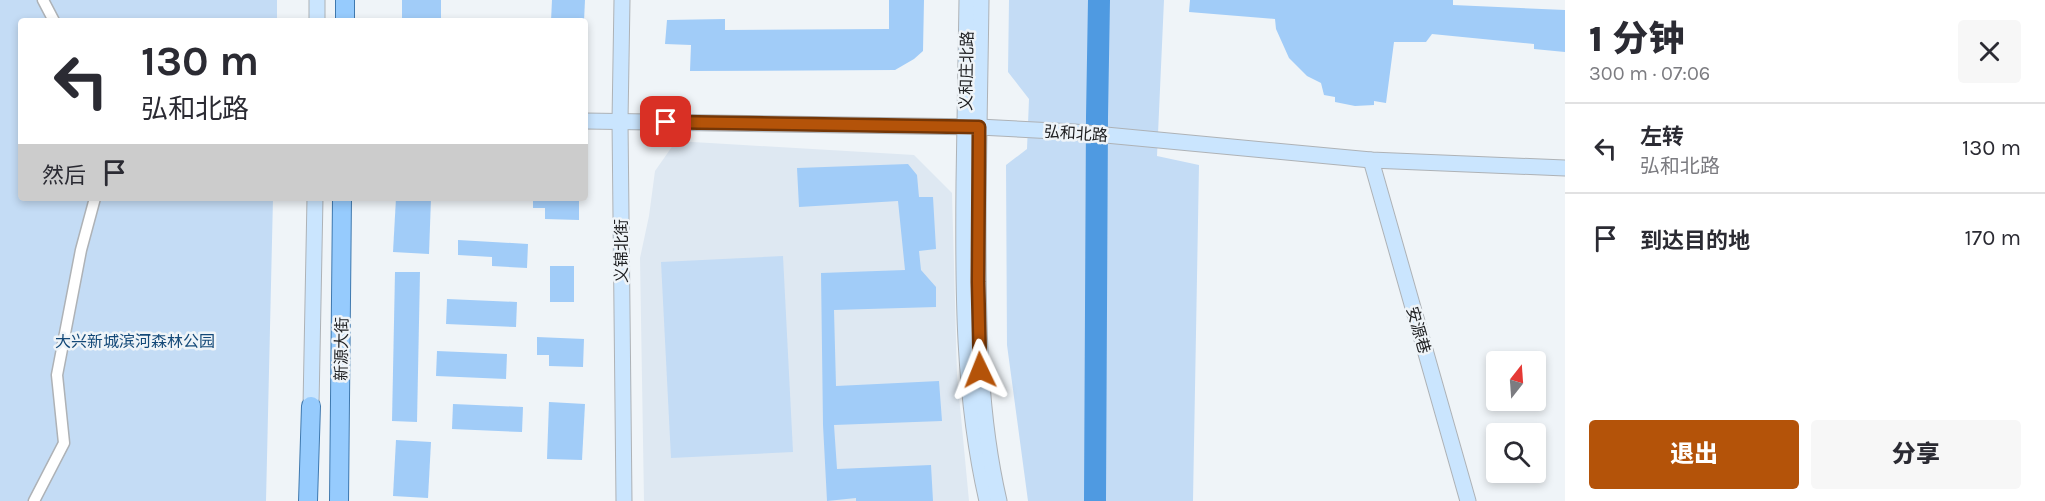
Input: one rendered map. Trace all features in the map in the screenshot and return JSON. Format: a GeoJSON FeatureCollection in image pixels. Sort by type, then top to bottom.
{"type":"FeatureCollection","features":[{"type":"Feature","properties":{"kind":"main road"},"geometry":{"type":"LineString","coordinates":[[345,0],[345,18]]}},
{"type":"Feature","properties":{"kind":"main road","name":"新源大街"},"geometry":{"type":"LineString","coordinates":[[339,501],[342,201]]}},
{"type":"Feature","properties":{"kind":"main road"},"geometry":{"type":"LineString","coordinates":[[308,501],[311,406]]}},
{"type":"Feature","properties":{"kind":"street"},"geometry":{"type":"LineString","coordinates":[[43,0],[52,18]]}},
{"type":"Feature","properties":{"kind":"street"},"geometry":{"type":"LineString","coordinates":[[317,0],[317,18]]}},
{"type":"Feature","properties":{"kind":"street","name":"义锦北街"},"geometry":{"type":"LineString","coordinates":[[622,0],[620,122],[624,501]]}},
{"type":"Feature","properties":{"kind":"street","name":"义和庄北路"},"geometry":{"type":"LineString","coordinates":[[967,0],[980,370],[999,501]]}},
{"type":"Feature","properties":{"kind":"street","name":"义和庄北路"},"geometry":{"type":"LineString","coordinates":[[981,0],[963,271],[966,359],[979,467],[987,501]]}},
{"type":"Feature","properties":{"kind":"street","name":"弘和北路"},"geometry":{"type":"LineString","coordinates":[[588,121],[1074,132],[1371,160],[1565,168]]}},
{"type":"Feature","properties":{"kind":"street","name":"安源巷"},"geometry":{"type":"LineString","coordinates":[[1371,160],[1468,501]]}},
{"type":"Feature","properties":{"kind":"street"},"geometry":{"type":"LineString","coordinates":[[34,501],[64,443],[57,375],[81,250],[94,201]]}},
{"type":"Feature","properties":{"kind":"street","name":"新源大街"},"geometry":{"type":"LineString","coordinates":[[311,406],[315,201]]}},
{"type":"Feature","properties":{"kind":"shaded area"},"geometry":{"type":"Polygon","coordinates":[[[676,141],[914,155],[952,193],[957,375],[969,501],[644,501],[640,258],[655,171],[676,141]]]}},
{"type":"Feature","properties":{"kind":"green space","name":"大兴新城滨河森林公园"},"geometry":{"type":"Polygon","coordinates":[[[0,0],[277,0],[277,18],[18,18],[18,201],[273,201],[266,501],[0,501],[0,0]]]}},
{"type":"Feature","properties":{"kind":"green space"},"geometry":{"type":"Polygon","coordinates":[[[1009,0],[1164,0],[1157,156],[1199,165],[1193,501],[1028,501],[1007,345],[1006,165],[1027,149],[1029,99],[1008,72],[1009,0]]]}},
{"type":"Feature","properties":{"kind":"green space"},"geometry":{"type":"Polygon","coordinates":[[[783,256],[793,452],[671,458],[661,262],[783,256]]]}},
{"type":"Feature","properties":{"kind":"building"},"geometry":{"type":"Polygon","coordinates":[[[402,0],[441,0],[441,18],[402,18],[402,0]]]}},
{"type":"Feature","properties":{"kind":"building"},"geometry":{"type":"Polygon","coordinates":[[[552,0],[585,0],[584,18],[551,18],[552,0]]]}},
{"type":"Feature","properties":{"kind":"building"},"geometry":{"type":"Polygon","coordinates":[[[889,0],[924,0],[923,51],[895,70],[690,71],[691,45],[665,44],[667,20],[725,19],[725,30],[889,29],[889,0]]]}},
{"type":"Feature","properties":{"kind":"building"},"geometry":{"type":"Polygon","coordinates":[[[1190,0],[1453,0],[1453,5],[1565,10],[1565,52],[1534,49],[1534,44],[1432,34],[1426,42],[1394,42],[1386,103],[1374,101],[1374,105],[1355,106],[1335,102],[1335,97],[1324,95],[1321,83],[1307,76],[1289,58],[1276,29],[1275,19],[1189,12],[1190,0]]]}},
{"type":"Feature","properties":{"kind":"building"},"geometry":{"type":"Polygon","coordinates":[[[908,164],[917,175],[919,197],[933,197],[936,249],[919,251],[921,270],[936,287],[936,307],[834,310],[836,386],[939,381],[942,421],[834,425],[837,469],[931,465],[933,501],[856,501],[856,498],[827,501],[823,425],[821,273],[905,270],[898,201],[799,207],[797,168],[908,164]]]}},
{"type":"Feature","properties":{"kind":"building"},"geometry":{"type":"Polygon","coordinates":[[[396,201],[431,201],[429,254],[393,252],[396,201]]]}},
{"type":"Feature","properties":{"kind":"building"},"geometry":{"type":"Polygon","coordinates":[[[533,201],[579,201],[579,220],[545,219],[545,208],[533,208],[533,201]]]}},
{"type":"Feature","properties":{"kind":"building"},"geometry":{"type":"Polygon","coordinates":[[[458,240],[528,244],[527,268],[492,266],[492,257],[458,255],[458,240]]]}},
{"type":"Feature","properties":{"kind":"building"},"geometry":{"type":"Polygon","coordinates":[[[550,266],[574,266],[574,302],[550,302],[550,266]]]}},
{"type":"Feature","properties":{"kind":"building"},"geometry":{"type":"Polygon","coordinates":[[[395,272],[420,272],[417,422],[392,421],[395,272]]]}},
{"type":"Feature","properties":{"kind":"building"},"geometry":{"type":"Polygon","coordinates":[[[447,299],[517,302],[516,327],[446,324],[447,299]]]}},
{"type":"Feature","properties":{"kind":"building"},"geometry":{"type":"Polygon","coordinates":[[[537,337],[584,339],[583,367],[549,366],[549,355],[537,355],[537,337]]]}},
{"type":"Feature","properties":{"kind":"building"},"geometry":{"type":"Polygon","coordinates":[[[437,351],[507,354],[506,379],[436,376],[437,351]]]}},
{"type":"Feature","properties":{"kind":"building"},"geometry":{"type":"Polygon","coordinates":[[[549,402],[585,404],[582,460],[547,459],[549,402]]]}},
{"type":"Feature","properties":{"kind":"building"},"geometry":{"type":"Polygon","coordinates":[[[453,404],[523,407],[522,432],[452,429],[453,404]]]}},
{"type":"Feature","properties":{"kind":"building"},"geometry":{"type":"Polygon","coordinates":[[[396,440],[431,442],[428,498],[393,496],[396,440]]]}},
{"type":"Feature","properties":{"kind":"waterway"},"geometry":{"type":"LineString","coordinates":[[1095,501],[1099,0]]}},
{"type":"Feature","properties":{"kind":"route"},"geometry":{"type":"LineString","coordinates":[[666,122],[979,127],[980,370]]}}]}
